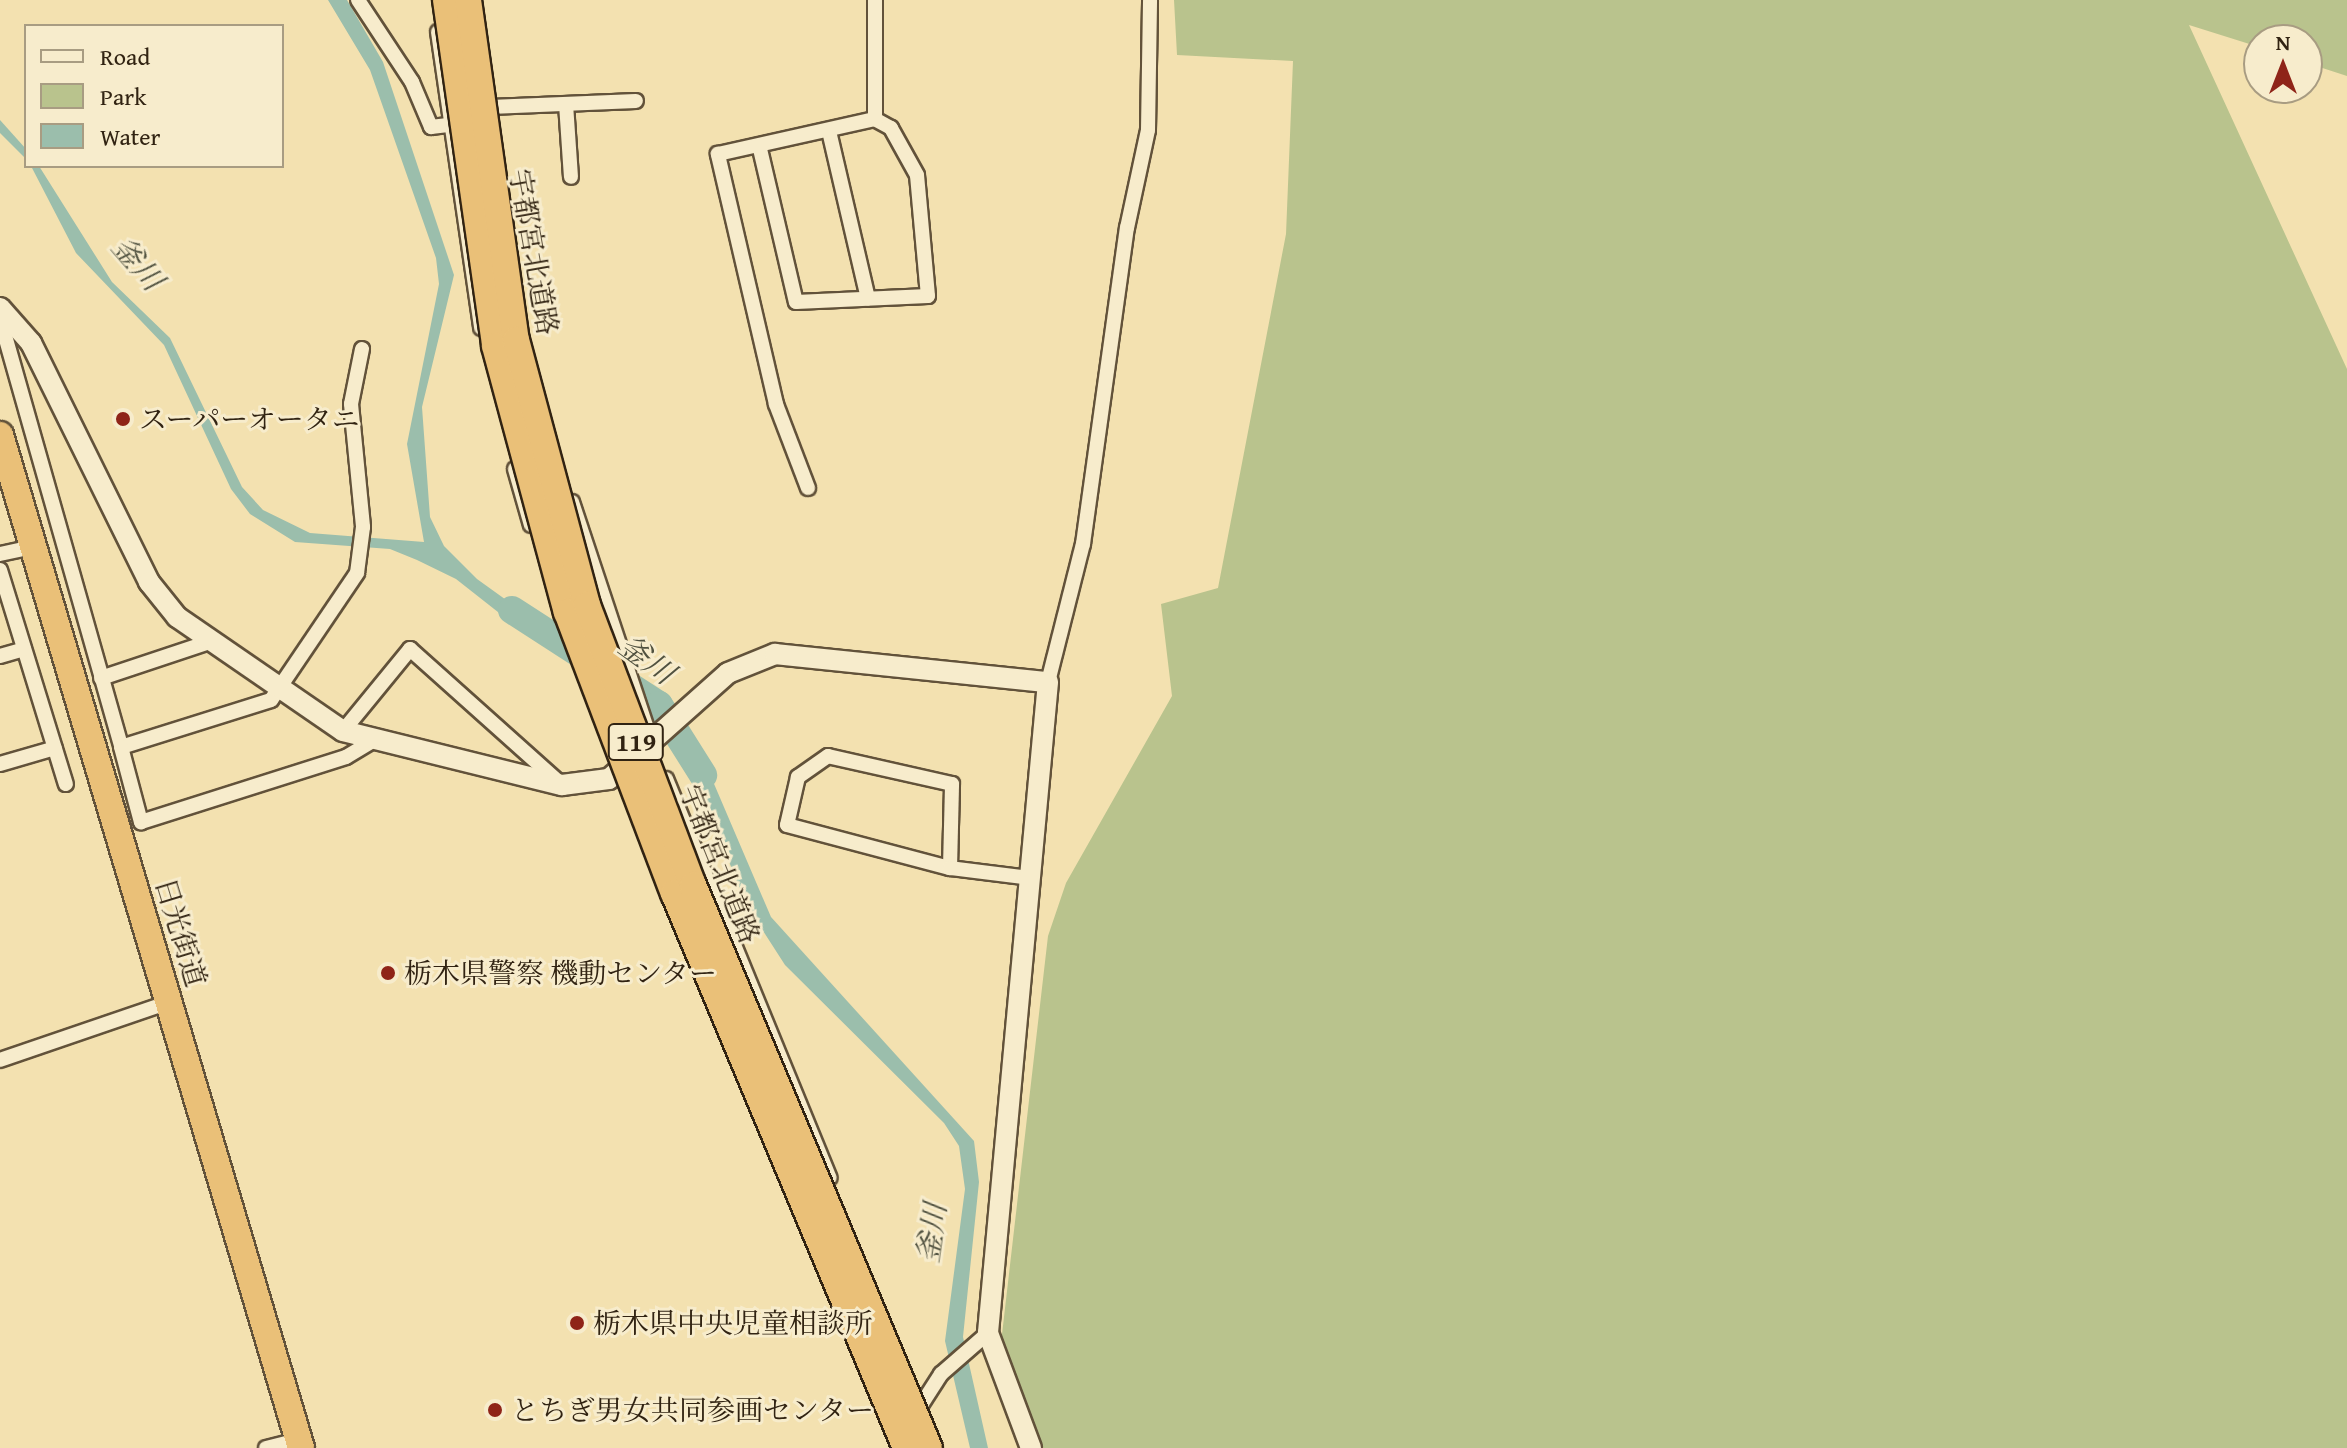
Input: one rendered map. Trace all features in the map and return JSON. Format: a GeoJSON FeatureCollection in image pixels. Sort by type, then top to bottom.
{"type":"FeatureCollection","features":[{"type":"Feature","properties":{"kind":"highway","name":"宇都宮北道路"},"geometry":{"type":"LineString","coordinates":[[446,0],[495,346],[567,612],[668,879],[898,1448]]}},
{"type":"Feature","properties":{"kind":"highway","name":"宇都宮北道路"},"geometry":{"type":"LineString","coordinates":[[468,0],[516,340],[587,605],[687,871],[929,1448]]}},
{"type":"Feature","properties":{"kind":"highway","name":"日光街道"},"geometry":{"type":"LineString","coordinates":[[0,435],[300,1444]]}},
{"type":"Feature","properties":{"kind":"street"},"geometry":{"type":"LineString","coordinates":[[358,0],[412,82],[431,127],[448,125]]}},
{"type":"Feature","properties":{"kind":"street"},"geometry":{"type":"LineString","coordinates":[[435,0],[448,125],[471,283],[510,449],[617,773],[898,1448]]}},
{"type":"Feature","properties":{"kind":"street"},"geometry":{"type":"LineString","coordinates":[[479,0],[490,107],[540,406],[656,741],[941,1448]]}},
{"type":"Feature","properties":{"kind":"street"},"geometry":{"type":"LineString","coordinates":[[875,0],[875,119]]}},
{"type":"Feature","properties":{"kind":"street"},"geometry":{"type":"LineString","coordinates":[[1031,1448],[981,1340],[1048,682],[1083,544],[1127,228],[1148,130],[1150,0]]}},
{"type":"Feature","properties":{"kind":"street"},"geometry":{"type":"LineString","coordinates":[[490,107],[636,101]]}},
{"type":"Feature","properties":{"kind":"street"},"geometry":{"type":"LineString","coordinates":[[566,104],[571,177]]}},
{"type":"Feature","properties":{"kind":"street"},"geometry":{"type":"LineString","coordinates":[[760,149],[796,302],[928,296],[917,175],[891,128],[875,119],[760,149],[718,154],[776,404],[808,488]]}},
{"type":"Feature","properties":{"kind":"street"},"geometry":{"type":"LineString","coordinates":[[829,131],[868,299]]}},
{"type":"Feature","properties":{"kind":"street"},"geometry":{"type":"LineString","coordinates":[[0,308],[57,388],[149,582],[209,642],[343,731],[373,741],[562,785],[617,773],[728,673],[775,654],[1048,682]]}},
{"type":"Feature","properties":{"kind":"street"},"geometry":{"type":"LineString","coordinates":[[0,318],[141,822],[346,757],[373,741]]}},
{"type":"Feature","properties":{"kind":"street"},"geometry":{"type":"LineString","coordinates":[[121,747],[271,700],[281,690],[362,556],[363,527],[351,404],[362,349]]}},
{"type":"Feature","properties":{"kind":"street"},"geometry":{"type":"LineString","coordinates":[[0,554],[33,547]]}},
{"type":"Feature","properties":{"kind":"street"},"geometry":{"type":"LineString","coordinates":[[0,570],[66,784]]}},
{"type":"Feature","properties":{"kind":"street"},"geometry":{"type":"LineString","coordinates":[[101,678],[209,642]]}},
{"type":"Feature","properties":{"kind":"street"},"geometry":{"type":"LineString","coordinates":[[0,656],[24,649]]}},
{"type":"Feature","properties":{"kind":"street"},"geometry":{"type":"LineString","coordinates":[[343,731],[410,649],[562,785]]}},
{"type":"Feature","properties":{"kind":"street"},"geometry":{"type":"LineString","coordinates":[[0,764],[55,748]]}},
{"type":"Feature","properties":{"kind":"street"},"geometry":{"type":"LineString","coordinates":[[950,868],[952,784],[828,756],[798,777],[787,825],[950,868],[1030,878]]}},
{"type":"Feature","properties":{"kind":"street"},"geometry":{"type":"LineString","coordinates":[[0,1060],[169,1002]]}},
{"type":"Feature","properties":{"kind":"street"},"geometry":{"type":"LineString","coordinates":[[898,1448],[941,1374],[981,1340]]}},
{"type":"Feature","properties":{"kind":"street"},"geometry":{"type":"LineString","coordinates":[[266,1448],[300,1444]]}},
{"type":"Feature","properties":{"kind":"green space"},"geometry":{"type":"Polygon","coordinates":[[[1174,0],[2347,0],[2347,76],[2323,68],[2323,24],[2243,24],[2243,42],[2189,25],[2347,369],[2347,1448],[1042,1448],[1001,1343],[1048,936],[1066,883],[1172,696],[1161,604],[1218,588],[1286,234],[1293,61],[1177,55],[1174,0]]]}},
{"type":"Feature","properties":{"kind":"water"},"geometry":{"type":"Polygon","coordinates":[[[328,0],[347,0],[383,62],[454,275],[422,407],[430,517],[444,546],[477,579],[544,627],[535,641],[456,579],[417,560],[390,549],[295,542],[250,514],[231,489],[164,345],[76,253],[32,168],[40,168],[112,282],[170,338],[242,487],[263,510],[310,533],[424,542],[407,444],[439,284],[436,258],[370,70],[328,0]]]}},
{"type":"Feature","properties":{"kind":"water"},"geometry":{"type":"Polygon","coordinates":[[[0,120],[24,147],[24,157],[0,133],[0,120]]]}},
{"type":"Feature","properties":{"kind":"water"},"geometry":{"type":"Polygon","coordinates":[[[694,737],[771,917],[974,1141],[979,1182],[963,1337],[988,1448],[970,1448],[945,1341],[965,1189],[959,1146],[944,1123],[785,965],[747,906],[682,746],[694,737]]]}},
{"type":"Feature","properties":{"kind":"waterway","name":"釜川"},"geometry":{"type":"LineString","coordinates":[[512,610],[659,705],[703,775]]}},
{"type":"Feature","properties":{"kind":"place","name":"スーパーオータニ"},"geometry":{"type":"Point","coordinates":[123,419]}},
{"type":"Feature","properties":{"kind":"place","name":"栃木県警察 機動センター"},"geometry":{"type":"Point","coordinates":[388,973]}},
{"type":"Feature","properties":{"kind":"place","name":"栃木県中央児童相談所"},"geometry":{"type":"Point","coordinates":[577,1323]}},
{"type":"Feature","properties":{"kind":"place","name":"とちぎ男女共同参画センター"},"geometry":{"type":"Point","coordinates":[495,1410]}}]}
